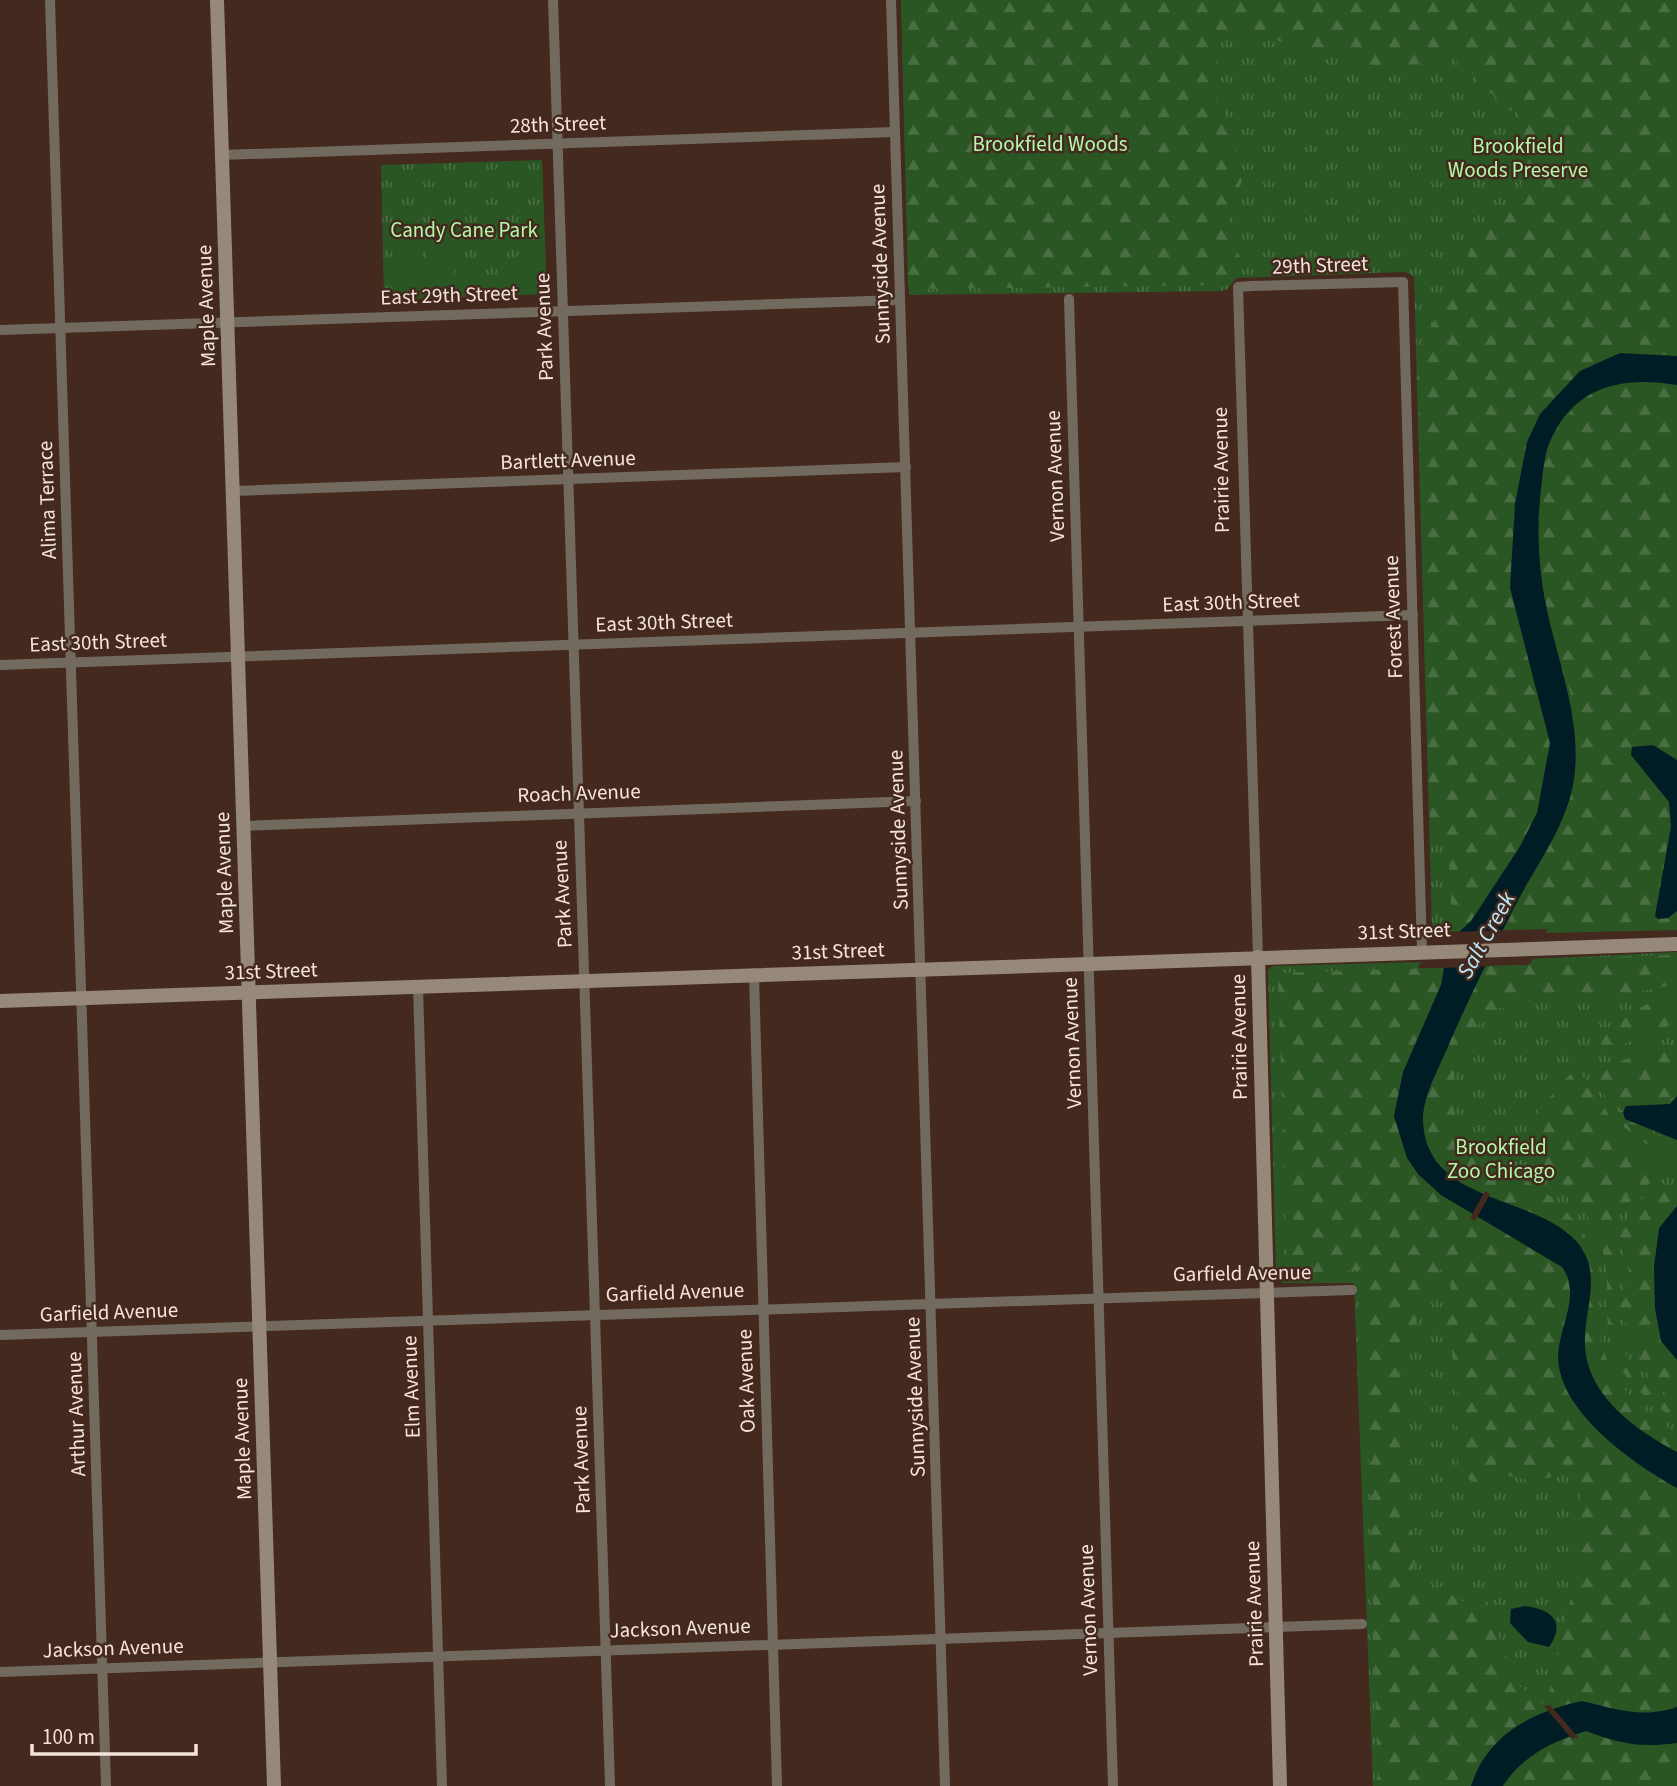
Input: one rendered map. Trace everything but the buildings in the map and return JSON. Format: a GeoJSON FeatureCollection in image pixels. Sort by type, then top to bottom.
{"type":"FeatureCollection","features":[{"type":"Feature","properties":{"kind":"street","name":"Alima Terrace"},"geometry":{"type":"LineString","coordinates":[[50,0],[81,999]]}},
{"type":"Feature","properties":{"kind":"street","name":"Maple Avenue"},"geometry":{"type":"LineString","coordinates":[[217,0],[274,1786]]}},
{"type":"Feature","properties":{"kind":"street","name":"Park Avenue"},"geometry":{"type":"LineString","coordinates":[[553,0],[610,1786]]}},
{"type":"Feature","properties":{"kind":"street","name":"Sunnyside Avenue"},"geometry":{"type":"LineString","coordinates":[[891,0],[945,1786]]}},
{"type":"Feature","properties":{"kind":"street","name":"28th Street"},"geometry":{"type":"LineString","coordinates":[[222,155],[895,132]]}},
{"type":"Feature","properties":{"kind":"street","name":"29th Street"},"geometry":{"type":"LineString","coordinates":[[1238,287],[1403,282]]}},
{"type":"Feature","properties":{"kind":"street","name":"Forest Avenue"},"geometry":{"type":"LineString","coordinates":[[1403,282],[1422,951]]}},
{"type":"Feature","properties":{"kind":"street","name":"Prairie Avenue"},"geometry":{"type":"LineString","coordinates":[[1238,287],[1280,1786]]}},
{"type":"Feature","properties":{"kind":"street","name":"Vernon Avenue"},"geometry":{"type":"LineString","coordinates":[[1069,299],[1113,1786]]}},
{"type":"Feature","properties":{"kind":"street","name":"East 29th Street"},"geometry":{"type":"LineString","coordinates":[[0,330],[900,300]]}},
{"type":"Feature","properties":{"kind":"street","name":"Bartlett Avenue"},"geometry":{"type":"LineString","coordinates":[[233,491],[906,467]]}},
{"type":"Feature","properties":{"kind":"street","name":"East 30th Street"},"geometry":{"type":"LineString","coordinates":[[0,665],[1413,615]]}},
{"type":"Feature","properties":{"kind":"street","name":"Roach Avenue"},"geometry":{"type":"LineString","coordinates":[[243,826],[916,801]]}},
{"type":"Feature","properties":{"kind":"street","name":"31st Street"},"geometry":{"type":"LineString","coordinates":[[0,1001],[1677,944]]}},
{"type":"Feature","properties":{"kind":"street","name":"Oak Avenue"},"geometry":{"type":"LineString","coordinates":[[754,975],[778,1786]]}},
{"type":"Feature","properties":{"kind":"street","name":"Elm Avenue"},"geometry":{"type":"LineString","coordinates":[[418,987],[442,1786]]}},
{"type":"Feature","properties":{"kind":"street","name":"Arthur Avenue"},"geometry":{"type":"LineString","coordinates":[[81,999],[106,1786]]}},
{"type":"Feature","properties":{"kind":"street","name":"Garfield Avenue"},"geometry":{"type":"LineString","coordinates":[[0,1335],[763,1307],[1352,1290]]}},
{"type":"Feature","properties":{"kind":"street","name":"Jackson Avenue"},"geometry":{"type":"LineString","coordinates":[[0,1672],[1362,1624]]}},
{"type":"Feature","properties":{"kind":"green space","name":"Brookfield Woods"},"geometry":{"type":"Polygon","coordinates":[[[901,0],[1677,0],[1677,930],[1546,933],[1548,929],[1437,932],[1435,935],[1432,929],[1414,277],[1406,272],[1236,278],[1228,289],[1221,291],[909,295],[901,0]]]}},
{"type":"Feature","properties":{"kind":"green space","name":"Brookfield Woods"},"geometry":{"type":"Polygon","coordinates":[[[901,0],[1677,0],[1677,356],[1620,353],[1527,442],[1515,504],[1510,588],[1550,743],[1547,769],[1540,805],[1524,842],[1471,921],[1460,930],[1451,924],[1448,860],[1430,824],[1417,372],[1424,365],[1422,352],[1427,346],[1429,329],[1446,302],[1453,282],[1463,274],[1472,242],[1518,193],[1526,169],[1506,168],[1498,163],[1496,152],[1505,139],[1521,143],[1525,141],[1518,113],[1500,106],[1493,94],[1481,89],[1474,75],[1458,64],[1456,54],[1449,51],[1440,51],[1421,63],[1369,66],[1361,55],[1350,49],[1301,47],[1276,40],[1259,41],[1222,34],[1219,38],[1220,54],[1213,75],[1214,93],[1236,139],[1236,166],[1242,180],[1236,200],[1239,208],[1228,222],[1229,236],[1242,261],[1234,268],[1236,278],[1229,285],[912,289],[908,286],[901,0]]]}},
{"type":"Feature","properties":{"kind":"green space","name":"Candy Cane Park"},"geometry":{"type":"Polygon","coordinates":[[[542,160],[547,294],[384,300],[381,165],[542,160]]]}},
{"type":"Feature","properties":{"kind":"green space"},"geometry":{"type":"Polygon","coordinates":[[[452,233],[455,292],[428,293],[426,234],[452,233]]]}},
{"type":"Feature","properties":{"kind":"green space"},"geometry":{"type":"Polygon","coordinates":[[[422,234],[424,293],[397,294],[395,235],[422,234]]]}},
{"type":"Feature","properties":{"kind":"green space"},"geometry":{"type":"Polygon","coordinates":[[[528,251],[540,251],[541,281],[534,288],[502,289],[504,275],[511,260],[528,251]]]}},
{"type":"Feature","properties":{"kind":"green space"},"geometry":{"type":"Polygon","coordinates":[[[1622,384],[1677,385],[1677,760],[1653,745],[1631,754],[1669,802],[1671,827],[1662,868],[1668,918],[1677,911],[1677,924],[1555,928],[1507,924],[1547,850],[1569,802],[1575,777],[1571,695],[1552,632],[1540,573],[1539,506],[1544,464],[1552,437],[1575,406],[1590,392],[1622,384]]]}},
{"type":"Feature","properties":{"kind":"green space","name":"Brookfield Zoo Chicago"},"geometry":{"type":"Polygon","coordinates":[[[1677,952],[1677,1786],[1373,1786],[1354,1283],[1281,1283],[1276,1275],[1268,971],[1272,966],[1421,962],[1418,968],[1444,968],[1474,986],[1486,966],[1529,965],[1533,959],[1677,952]]]}},
{"type":"Feature","properties":{"kind":"green space"},"geometry":{"type":"Polygon","coordinates":[[[1677,955],[1677,984],[1628,994],[1549,996],[1489,1011],[1468,1038],[1454,1074],[1451,1101],[1457,1122],[1474,1147],[1553,1198],[1581,1228],[1595,1256],[1598,1331],[1608,1364],[1632,1400],[1677,1435],[1677,1452],[1630,1422],[1603,1395],[1593,1379],[1586,1362],[1584,1344],[1590,1273],[1588,1261],[1577,1241],[1551,1222],[1496,1200],[1452,1176],[1431,1151],[1425,1136],[1423,1119],[1432,1083],[1486,966],[1529,965],[1533,959],[1677,955]]]}},
{"type":"Feature","properties":{"kind":"green space"},"geometry":{"type":"Polygon","coordinates":[[[1444,968],[1441,985],[1415,1040],[1394,1116],[1407,1158],[1441,1195],[1562,1267],[1570,1288],[1559,1356],[1562,1377],[1571,1397],[1602,1434],[1640,1465],[1677,1488],[1677,1707],[1660,1712],[1634,1714],[1595,1704],[1573,1704],[1554,1708],[1518,1725],[1503,1737],[1479,1768],[1471,1786],[1378,1786],[1364,1270],[1287,1273],[1278,973],[1444,968]],[[1441,1269],[1420,1307],[1410,1339],[1394,1358],[1405,1389],[1405,1496],[1416,1554],[1410,1588],[1416,1592],[1441,1587],[1472,1608],[1487,1601],[1514,1681],[1543,1705],[1547,1702],[1571,1597],[1581,1485],[1579,1475],[1570,1473],[1533,1481],[1500,1474],[1482,1483],[1471,1481],[1461,1472],[1455,1451],[1455,1359],[1445,1335],[1451,1300],[1450,1272],[1441,1269]]]}},
{"type":"Feature","properties":{"kind":"green space"},"geometry":{"type":"Polygon","coordinates":[[[1677,993],[1677,1022],[1600,1054],[1596,1047],[1622,1020],[1642,1007],[1677,993]]]}},
{"type":"Feature","properties":{"kind":"green space"},"geometry":{"type":"Polygon","coordinates":[[[1653,1049],[1677,1050],[1677,1092],[1673,1099],[1655,1104],[1620,1105],[1617,1115],[1623,1122],[1677,1142],[1677,1171],[1664,1157],[1624,1127],[1593,1076],[1598,1070],[1653,1049]]]}},
{"type":"Feature","properties":{"kind":"green space"},"geometry":{"type":"Polygon","coordinates":[[[1577,1067],[1625,1139],[1651,1158],[1659,1177],[1635,1196],[1617,1221],[1614,1240],[1619,1268],[1613,1298],[1613,1315],[1616,1331],[1630,1362],[1652,1389],[1677,1411],[1677,1421],[1633,1385],[1615,1356],[1608,1324],[1605,1259],[1593,1225],[1578,1206],[1540,1175],[1524,1157],[1525,1144],[1535,1119],[1550,1097],[1577,1067]]]}},
{"type":"Feature","properties":{"kind":"green space"},"geometry":{"type":"Polygon","coordinates":[[[1677,1092],[1677,1142],[1623,1122],[1617,1109],[1625,1102],[1661,1103],[1673,1098],[1677,1092]]]}},
{"type":"Feature","properties":{"kind":"green space"},"geometry":{"type":"Polygon","coordinates":[[[1662,1185],[1677,1185],[1677,1206],[1670,1212],[1654,1267],[1661,1341],[1677,1360],[1677,1405],[1652,1381],[1637,1358],[1630,1331],[1620,1314],[1619,1302],[1629,1273],[1628,1261],[1619,1238],[1621,1227],[1644,1196],[1662,1185]]]}},
{"type":"Feature","properties":{"kind":"green space"},"geometry":{"type":"Polygon","coordinates":[[[1586,1731],[1630,1744],[1677,1743],[1677,1786],[1503,1786],[1519,1766],[1539,1751],[1586,1731]]]}},
{"type":"Feature","properties":{"kind":"water","name":"Salt Creek"},"geometry":{"type":"Polygon","coordinates":[[[1620,353],[1677,356],[1677,385],[1639,382],[1604,388],[1589,395],[1562,419],[1549,443],[1539,507],[1540,562],[1549,617],[1574,724],[1574,779],[1558,829],[1497,942],[1435,1076],[1425,1102],[1423,1120],[1428,1147],[1442,1168],[1462,1183],[1558,1226],[1577,1242],[1585,1254],[1591,1279],[1585,1345],[1594,1380],[1616,1409],[1630,1422],[1677,1452],[1677,1488],[1640,1465],[1601,1434],[1571,1397],[1561,1377],[1558,1356],[1570,1299],[1568,1277],[1562,1267],[1441,1195],[1418,1174],[1407,1158],[1394,1116],[1403,1072],[1441,985],[1444,968],[1459,932],[1471,921],[1519,848],[1537,813],[1550,743],[1510,588],[1515,504],[1527,442],[1540,414],[1580,371],[1620,353]]]}},
{"type":"Feature","properties":{"kind":"water"},"geometry":{"type":"Polygon","coordinates":[[[1653,745],[1677,760],[1677,911],[1668,918],[1658,919],[1655,916],[1671,827],[1669,802],[1631,755],[1632,747],[1653,745]]]}},
{"type":"Feature","properties":{"kind":"water"},"geometry":{"type":"Polygon","coordinates":[[[1677,1096],[1677,1140],[1625,1119],[1623,1112],[1626,1106],[1670,1104],[1677,1096]]]}},
{"type":"Feature","properties":{"kind":"water"},"geometry":{"type":"Polygon","coordinates":[[[1677,1206],[1677,1360],[1661,1341],[1655,1308],[1654,1267],[1659,1228],[1677,1206]]]}},
{"type":"Feature","properties":{"kind":"water"},"geometry":{"type":"Polygon","coordinates":[[[1525,1606],[1548,1613],[1556,1623],[1554,1638],[1549,1647],[1528,1642],[1510,1623],[1511,1609],[1525,1606]]]}},
{"type":"Feature","properties":{"kind":"water"},"geometry":{"type":"Polygon","coordinates":[[[1582,1701],[1618,1710],[1641,1712],[1664,1711],[1677,1707],[1677,1743],[1630,1744],[1586,1731],[1539,1751],[1519,1766],[1503,1786],[1471,1786],[1488,1752],[1514,1728],[1546,1712],[1582,1701]]]}},
{"type":"Feature","properties":{"kind":"pier"},"geometry":{"type":"Polygon","coordinates":[[[1509,930],[1490,966],[1440,968],[1455,932],[1509,930]]]}},
{"type":"Feature","properties":{"kind":"pier"},"geometry":{"type":"Polygon","coordinates":[[[1485,1191],[1490,1194],[1475,1221],[1470,1218],[1485,1191]]]}},
{"type":"Feature","properties":{"kind":"pier"},"geometry":{"type":"Polygon","coordinates":[[[1550,1705],[1578,1737],[1572,1739],[1544,1706],[1550,1705]]]}},
{"type":"Feature","properties":{"kind":"park label","name":"Brookfield Woods Preserve"},"geometry":{"type":"Point","coordinates":[1518,158]}}]}
